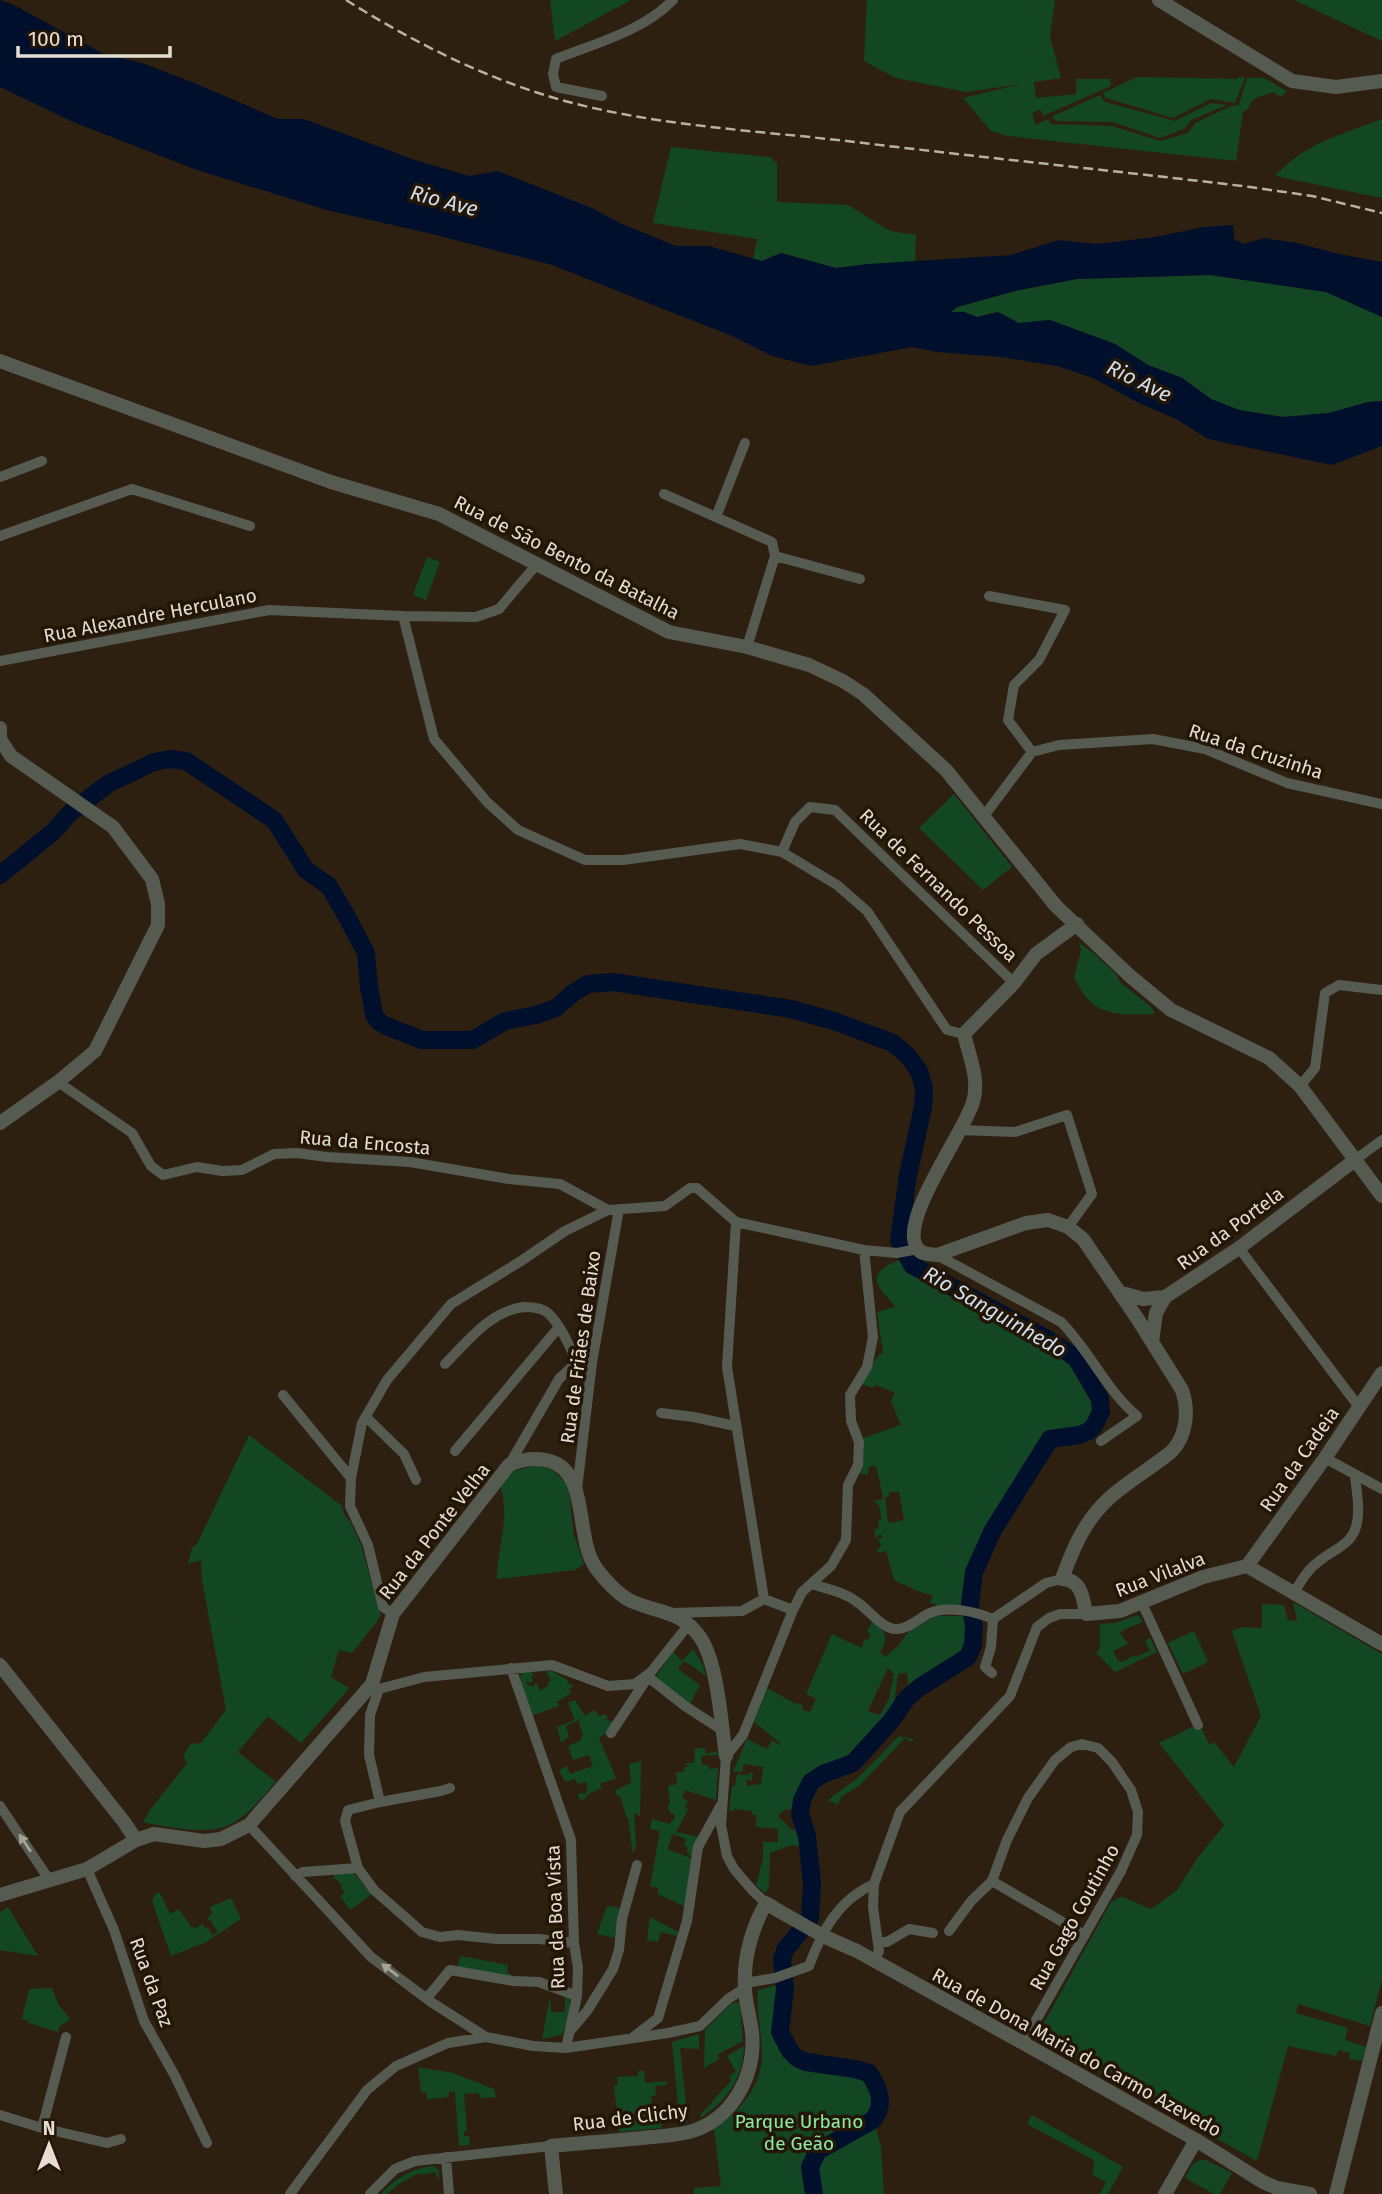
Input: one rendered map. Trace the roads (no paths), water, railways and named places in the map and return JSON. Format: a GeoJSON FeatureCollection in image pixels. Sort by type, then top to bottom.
{"type":"FeatureCollection","features":[{"type":"Feature","properties":{"kind":"street"},"geometry":{"type":"LineString","coordinates":[[602,96],[556,87],[553,74],[556,59],[634,28],[663,10],[673,0]]}},
{"type":"Feature","properties":{"kind":"street"},"geometry":{"type":"LineString","coordinates":[[1159,0],[1292,81],[1336,87],[1382,81]]}},
{"type":"Feature","properties":{"kind":"street","name":"Rua de São Bento da Batalha"},"geometry":{"type":"LineString","coordinates":[[0,361],[331,482],[439,514],[669,632],[747,647],[809,665],[843,681],[863,694],[946,770],[1056,906],[1130,976],[1171,1010],[1269,1058],[1300,1086],[1382,1196]]}},
{"type":"Feature","properties":{"kind":"street"},"geometry":{"type":"LineString","coordinates":[[716,517],[745,443]]}},
{"type":"Feature","properties":{"kind":"street"},"geometry":{"type":"LineString","coordinates":[[0,477],[42,461]]}},
{"type":"Feature","properties":{"kind":"street"},"geometry":{"type":"LineString","coordinates":[[0,536],[132,489],[250,526]]}},
{"type":"Feature","properties":{"kind":"street"},"geometry":{"type":"LineString","coordinates":[[664,494],[772,542],[775,556],[747,647]]}},
{"type":"Feature","properties":{"kind":"street"},"geometry":{"type":"LineString","coordinates":[[775,556],[860,579]]}},
{"type":"Feature","properties":{"kind":"street","name":"Rua Alexandre Herculano"},"geometry":{"type":"LineString","coordinates":[[0,661],[269,610],[404,617],[476,617],[499,609],[537,564]]}},
{"type":"Feature","properties":{"kind":"street"},"geometry":{"type":"LineString","coordinates":[[984,816],[1032,752],[1008,720],[1014,685],[1039,660],[1065,610],[989,596]]}},
{"type":"Feature","properties":{"kind":"street"},"geometry":{"type":"LineString","coordinates":[[404,617],[433,738],[487,802],[518,830],[585,860],[624,860],[740,844],[782,852],[837,885],[867,911],[947,1030],[964,1034]]}},
{"type":"Feature","properties":{"kind":"street"},"geometry":{"type":"LineString","coordinates":[[0,728],[0,739],[11,756],[113,827],[152,879],[158,904],[158,925],[95,1051],[58,1082],[0,1123]]}},
{"type":"Feature","properties":{"kind":"street","name":"Rua da Cruzinha"},"geometry":{"type":"LineString","coordinates":[[1032,752],[1059,745],[1153,738],[1205,749],[1287,783],[1382,804]]}},
{"type":"Feature","properties":{"kind":"street","name":"Rua de Fernando Pessoa"},"geometry":{"type":"LineString","coordinates":[[782,852],[795,822],[810,807],[835,810],[1014,983]]}},
{"type":"Feature","properties":{"kind":"street"},"geometry":{"type":"LineString","coordinates":[[964,1034],[1014,983],[1036,954],[1077,924]]}},
{"type":"Feature","properties":{"kind":"street"},"geometry":{"type":"LineString","coordinates":[[1300,1086],[1315,1069],[1325,993],[1339,985],[1382,990]]}},
{"type":"Feature","properties":{"kind":"street"},"geometry":{"type":"LineString","coordinates":[[914,1250],[917,1213],[973,1103],[974,1077],[964,1034]]}},
{"type":"Feature","properties":{"kind":"street","name":"Rua da Encosta"},"geometry":{"type":"LineString","coordinates":[[58,1082],[132,1133],[151,1166],[163,1175],[197,1167],[222,1171],[242,1170],[274,1154],[385,1159],[454,1168],[509,1179],[560,1184],[613,1210]]}},
{"type":"Feature","properties":{"kind":"street"},"geometry":{"type":"LineString","coordinates":[[960,1130],[1015,1132],[1067,1115],[1092,1194],[1068,1227]]}},
{"type":"Feature","properties":{"kind":"street"},"geometry":{"type":"LineString","coordinates":[[1355,1160],[1382,1140]]}},
{"type":"Feature","properties":{"kind":"street","name":"Rua da Portela"},"geometry":{"type":"LineString","coordinates":[[1165,1297],[1239,1248],[1355,1160]]}},
{"type":"Feature","properties":{"kind":"street"},"geometry":{"type":"LineString","coordinates":[[393,1614],[383,1607],[368,1545],[350,1506],[351,1478],[362,1423],[387,1380],[451,1304],[579,1223],[613,1210],[665,1206],[690,1188],[697,1188],[736,1222],[864,1250],[914,1250],[937,1255],[1061,1322],[1073,1334],[1123,1405],[1137,1416],[1101,1441]]}},
{"type":"Feature","properties":{"kind":"street","name":"Rua de Friães de Baixo"},"geometry":{"type":"LineString","coordinates":[[577,1489],[613,1210]]}},
{"type":"Feature","properties":{"kind":"street"},"geometry":{"type":"LineString","coordinates":[[937,1255],[1026,1223],[1048,1220],[1068,1227],[1083,1239],[1182,1390],[1186,1401],[1185,1424],[1172,1451],[1108,1499],[1092,1516],[1062,1579]]}},
{"type":"Feature","properties":{"kind":"street"},"geometry":{"type":"LineString","coordinates":[[736,1222],[726,1367],[764,1599]]}},
{"type":"Feature","properties":{"kind":"street"},"geometry":{"type":"LineString","coordinates":[[1239,1248],[1359,1406]]}},
{"type":"Feature","properties":{"kind":"street"},"geometry":{"type":"LineString","coordinates":[[726,1756],[743,1735],[802,1592],[831,1566],[846,1540],[848,1485],[858,1465],[859,1442],[850,1421],[850,1395],[867,1367],[873,1337],[864,1250]]}},
{"type":"Feature","properties":{"kind":"street"},"geometry":{"type":"LineString","coordinates":[[1119,1292],[1143,1299],[1165,1297]]}},
{"type":"Feature","properties":{"kind":"street"},"geometry":{"type":"LineString","coordinates":[[1152,1342],[1156,1313],[1165,1297]]}},
{"type":"Feature","properties":{"kind":"street"},"geometry":{"type":"LineString","coordinates":[[445,1364],[485,1324],[512,1309],[532,1307],[548,1312],[577,1362],[592,1363]]}},
{"type":"Feature","properties":{"kind":"street"},"geometry":{"type":"LineString","coordinates":[[455,1451],[559,1327]]}},
{"type":"Feature","properties":{"kind":"street","name":"Rua da Ponte Velha"},"geometry":{"type":"LineString","coordinates":[[250,1825],[375,1687],[393,1614],[509,1465],[559,1379],[577,1362]]}},
{"type":"Feature","properties":{"kind":"street","name":"Rua da Cadeia"},"geometry":{"type":"LineString","coordinates":[[1247,1566],[1382,1373]]}},
{"type":"Feature","properties":{"kind":"street"},"geometry":{"type":"LineString","coordinates":[[283,1395],[351,1478]]}},
{"type":"Feature","properties":{"kind":"street"},"geometry":{"type":"LineString","coordinates":[[662,1413],[734,1426]]}},
{"type":"Feature","properties":{"kind":"street"},"geometry":{"type":"LineString","coordinates":[[366,1417],[404,1454],[416,1480]]}},
{"type":"Feature","properties":{"kind":"street"},"geometry":{"type":"LineString","coordinates":[[1325,1458],[1382,1489]]}},
{"type":"Feature","properties":{"kind":"street","name":"Rua da Ponte Velha"},"geometry":{"type":"LineString","coordinates":[[509,1465],[523,1459],[554,1462],[568,1472],[577,1489]]}},
{"type":"Feature","properties":{"kind":"street"},"geometry":{"type":"LineString","coordinates":[[1294,1593],[1306,1573],[1350,1540],[1359,1513],[1355,1475]]}},
{"type":"Feature","properties":{"kind":"street"},"geometry":{"type":"LineString","coordinates":[[577,1489],[584,1541],[589,1557],[612,1587],[630,1600],[672,1613],[689,1624],[701,1638],[708,1654],[726,1756],[721,1825],[727,1856],[734,1869],[766,1903]]}},
{"type":"Feature","properties":{"kind":"street"},"geometry":{"type":"LineString","coordinates":[[1247,1566],[1382,1644]]}},
{"type":"Feature","properties":{"kind":"street","name":"Rua Vilalva"},"geometry":{"type":"LineString","coordinates":[[1086,1614],[1120,1611],[1203,1577],[1247,1566]]}},
{"type":"Feature","properties":{"kind":"street"},"geometry":{"type":"LineString","coordinates":[[874,1961],[880,1951],[873,1906],[874,1884],[900,1812],[1010,1696],[1037,1627],[1060,1614],[1086,1614],[1082,1593],[1077,1584],[1069,1579],[1062,1579],[1046,1583],[993,1619]]}},
{"type":"Feature","properties":{"kind":"street"},"geometry":{"type":"LineString","coordinates":[[812,1584],[855,1600],[894,1630],[940,1610],[972,1612],[993,1619]]}},
{"type":"Feature","properties":{"kind":"street"},"geometry":{"type":"LineString","coordinates":[[672,1613],[742,1611],[764,1599],[793,1609]]}},
{"type":"Feature","properties":{"kind":"street"},"geometry":{"type":"LineString","coordinates":[[1142,1603],[1198,1725]]}},
{"type":"Feature","properties":{"kind":"street"},"geometry":{"type":"LineString","coordinates":[[992,1673],[985,1667],[991,1647],[993,1619]]}},
{"type":"Feature","properties":{"kind":"street"},"geometry":{"type":"LineString","coordinates":[[611,1733],[649,1674],[689,1624]]}},
{"type":"Feature","properties":{"kind":"street"},"geometry":{"type":"LineString","coordinates":[[0,1665],[136,1840]]}},
{"type":"Feature","properties":{"kind":"street"},"geometry":{"type":"LineString","coordinates":[[380,1802],[369,1755],[370,1715],[375,1687],[424,1677],[552,1665],[608,1686],[635,1684],[649,1674]]}},
{"type":"Feature","properties":{"kind":"street","name":"Rua da Boa Vista"},"geometry":{"type":"LineString","coordinates":[[511,1668],[571,1840],[574,1943],[578,1968],[577,1996],[566,2048]]}},
{"type":"Feature","properties":{"kind":"street"},"geometry":{"type":"LineString","coordinates":[[649,1674],[685,1706],[722,1730]]}},
{"type":"Feature","properties":{"kind":"street","name":"Rua Gago Coutinho"},"geometry":{"type":"LineString","coordinates":[[992,1881],[1007,1840],[1028,1798],[1063,1753],[1082,1744],[1098,1748],[1124,1777],[1136,1803],[1137,1835],[1133,1848],[1023,2043]]}},
{"type":"Feature","properties":{"kind":"street"},"geometry":{"type":"LineString","coordinates":[[450,1788],[348,1810],[345,1821],[358,1868],[374,1890],[422,1932],[440,1937],[458,1935],[574,1943]]}},
{"type":"Feature","properties":{"kind":"street"},"geometry":{"type":"LineString","coordinates":[[629,2039],[659,2018],[687,1921],[698,1847],[723,1802]]}},
{"type":"Feature","properties":{"kind":"street"},"geometry":{"type":"LineString","coordinates":[[0,1806],[50,1881]]}},
{"type":"Feature","properties":{"kind":"street"},"geometry":{"type":"LineString","coordinates":[[0,1895],[87,1868],[136,1840],[154,1834],[204,1842],[221,1839],[250,1825],[371,1956],[426,1998],[486,2037]]}},
{"type":"Feature","properties":{"kind":"street"},"geometry":{"type":"LineString","coordinates":[[569,2032],[587,2011],[613,1969],[619,1950],[622,1919],[637,1865]]}},
{"type":"Feature","properties":{"kind":"street","name":"Rua da Paz"},"geometry":{"type":"LineString","coordinates":[[87,1868],[114,1930],[144,2021],[175,2076],[207,2143]]}},
{"type":"Feature","properties":{"kind":"street"},"geometry":{"type":"LineString","coordinates":[[295,1876],[303,1872],[358,1868]]}},
{"type":"Feature","properties":{"kind":"street"},"geometry":{"type":"LineString","coordinates":[[949,1931],[972,1900],[992,1881],[1085,1935]]}},
{"type":"Feature","properties":{"kind":"street"},"geometry":{"type":"LineString","coordinates":[[808,1966],[817,1943],[832,1918],[857,1891],[874,1884]]}},
{"type":"Feature","properties":{"kind":"street","name":"Rua de Dona Maria do Carmo Azevedo"},"geometry":{"type":"LineString","coordinates":[[766,1903],[1023,2043],[1277,2188],[1310,2194]]}},
{"type":"Feature","properties":{"kind":"street","name":"Rua de Clichy"},"geometry":{"type":"LineString","coordinates":[[370,2194],[395,2169],[415,2161],[689,2132],[712,2122],[726,2111],[743,2085],[751,2061],[752,2033],[745,1985],[746,1956],[766,1903]]}},
{"type":"Feature","properties":{"kind":"street"},"geometry":{"type":"LineString","coordinates":[[879,1942],[887,1942],[909,1929],[933,1933]]}},
{"type":"Feature","properties":{"kind":"street"},"geometry":{"type":"LineString","coordinates":[[290,2194],[367,2090],[396,2066],[448,2043],[486,2037],[533,2046],[566,2048],[700,2025],[745,1985],[808,1966],[822,1967]]}},
{"type":"Feature","properties":{"kind":"street"},"geometry":{"type":"LineString","coordinates":[[426,1998],[450,1970],[513,1981],[539,1982],[577,1996]]}},
{"type":"Feature","properties":{"kind":"street"},"geometry":{"type":"LineString","coordinates":[[1336,2194],[1382,2013]]}},
{"type":"Feature","properties":{"kind":"street"},"geometry":{"type":"LineString","coordinates":[[42,2129],[66,2037]]}},
{"type":"Feature","properties":{"kind":"street"},"geometry":{"type":"LineString","coordinates":[[0,2115],[42,2129],[107,2143],[121,2139]]}},
{"type":"Feature","properties":{"kind":"street"},"geometry":{"type":"LineString","coordinates":[[1165,2194],[1196,2140]]}},
{"type":"Feature","properties":{"kind":"street"},"geometry":{"type":"LineString","coordinates":[[551,2146],[556,2194]]}},
{"type":"Feature","properties":{"kind":"street"},"geometry":{"type":"LineString","coordinates":[[446,2157],[449,2194]]}},
{"type":"Feature","properties":{"kind":"water","name":"Rio Ave"},"geometry":{"type":"Polygon","coordinates":[[[0,0],[104,54],[142,63],[278,119],[304,119],[415,160],[469,176],[498,171],[592,208],[622,224],[676,246],[709,246],[762,261],[781,253],[836,268],[1011,255],[1058,240],[1097,244],[1233,225],[1234,239],[1244,244],[1264,238],[1382,262],[1382,317],[1326,292],[1210,275],[1077,279],[1015,291],[957,307],[951,312],[964,312],[977,317],[998,312],[1019,323],[1050,320],[1115,344],[1148,365],[1182,378],[1211,399],[1239,410],[1283,417],[1329,413],[1368,402],[1382,401],[1382,446],[1332,465],[1208,439],[1178,420],[1093,378],[1057,366],[1001,357],[937,352],[912,347],[811,366],[772,356],[732,336],[552,265],[327,210],[197,170],[73,122],[0,87],[0,0]]]}},
{"type":"Feature","properties":{"kind":"waterway","name":"Rio Sanguinhedo"},"geometry":{"type":"LineString","coordinates":[[0,875],[53,832],[71,812],[108,784],[154,762],[170,759],[186,761],[274,820],[306,870],[329,886],[366,953],[374,1014],[378,1021],[386,1026],[422,1040],[473,1040],[505,1021],[556,1008],[588,984],[613,982],[791,1009],[834,1021],[893,1043],[908,1056],[919,1071],[924,1088],[923,1107],[908,1175],[899,1240],[912,1265],[1049,1340],[1076,1358],[1100,1399],[1101,1412],[1089,1431],[1050,1439],[993,1530],[974,1572],[970,1604],[974,1626],[973,1645],[968,1657],[907,1698],[892,1720],[853,1763],[823,1774],[811,1782],[802,1800],[800,1814],[807,1836],[812,1883],[810,1919],[785,1950],[782,1960],[785,1989],[780,2032],[797,2058],[869,2073],[880,2096],[879,2108],[873,2120],[818,2151],[810,2167],[814,2194]]}},
{"type":"Feature","properties":{"kind":"railway"},"geometry":{"type":"LineString","coordinates":[[346,0],[420,42],[497,78],[551,97],[626,115],[702,126],[1250,187],[1312,196],[1382,213]]}},
{"type":"Feature","properties":{"kind":"park label","name":"Parque Urbano de Geão"},"geometry":{"type":"Point","coordinates":[799,2132]}}]}
